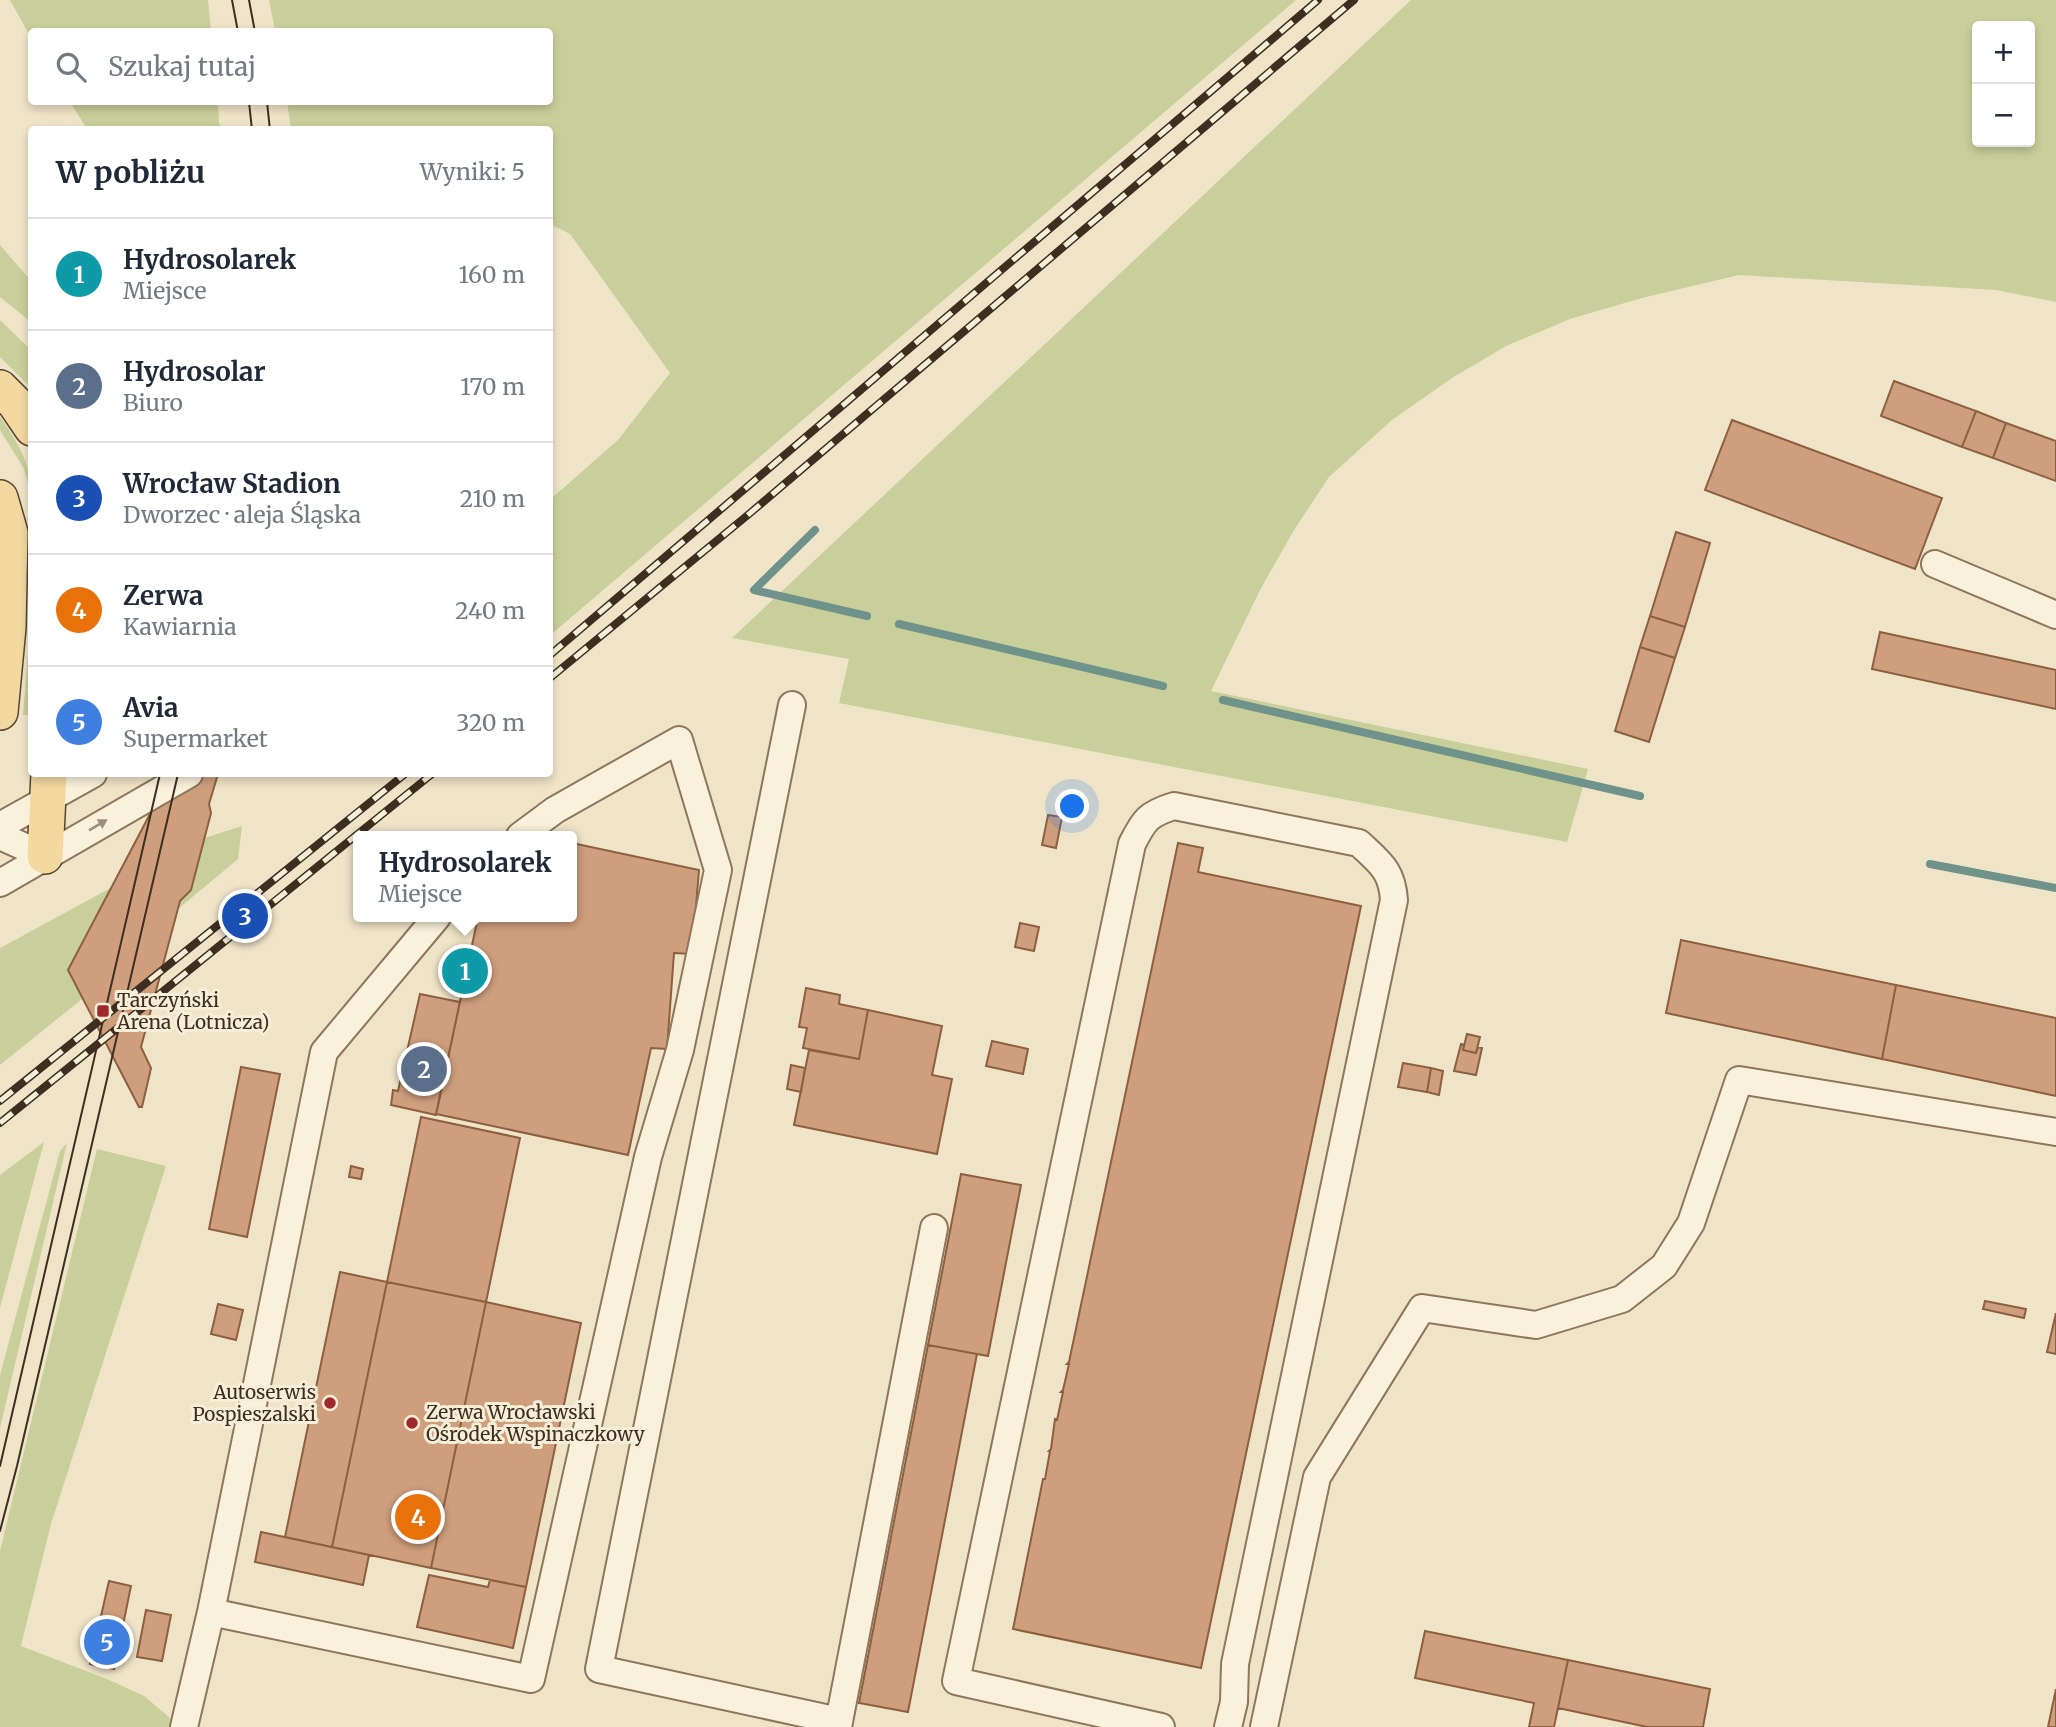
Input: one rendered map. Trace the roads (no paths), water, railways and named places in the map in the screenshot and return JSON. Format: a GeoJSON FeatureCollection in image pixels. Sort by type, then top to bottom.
{"type":"FeatureCollection","features":[{"type":"Feature","properties":{"kind":"main road"},"geometry":{"type":"LineString","coordinates":[[0,387],[16,403],[28,422]]}},
{"type":"Feature","properties":{"kind":"main road"},"geometry":{"type":"LineString","coordinates":[[0,498],[10,533],[8,627],[0,712]]}},
{"type":"Feature","properties":{"kind":"main road"},"geometry":{"type":"LineString","coordinates":[[45,856],[48,786]]}},
{"type":"Feature","properties":{"kind":"street"},"geometry":{"type":"LineString","coordinates":[[1935,564],[2056,615]]}},
{"type":"Feature","properties":{"kind":"street"},"geometry":{"type":"LineString","coordinates":[[792,705],[599,1669],[838,1724],[934,1228]]}},
{"type":"Feature","properties":{"kind":"street"},"geometry":{"type":"LineString","coordinates":[[211,1612],[531,1679],[648,1157],[680,1050],[718,870],[679,740],[555,810],[527,831]]}},
{"type":"Feature","properties":{"kind":"street"},"geometry":{"type":"LineString","coordinates":[[0,826],[48,786],[82,777]]}},
{"type":"Feature","properties":{"kind":"street"},"geometry":{"type":"LineString","coordinates":[[0,883],[184,777]]}},
{"type":"Feature","properties":{"kind":"street"},"geometry":{"type":"LineString","coordinates":[[1161,1727],[956,1681],[1132,844],[1144,821],[1157,811],[1174,806],[1359,843],[1392,879],[1394,900],[1235,1664],[1234,1702],[1228,1727]]}},
{"type":"Feature","properties":{"kind":"street"},"geometry":{"type":"LineString","coordinates":[[0,836],[45,856]]}},
{"type":"Feature","properties":{"kind":"street"},"geometry":{"type":"LineString","coordinates":[[184,1727],[211,1612],[324,1052],[433,922]]}},
{"type":"Feature","properties":{"kind":"street"},"geometry":{"type":"LineString","coordinates":[[1264,1727],[1317,1477],[1422,1308],[1536,1325],[1622,1299],[1664,1266],[1691,1223],[1739,1080],[2056,1132]]}},
{"type":"Feature","properties":{"kind":"waterway"},"geometry":{"type":"LineString","coordinates":[[815,530],[754,590],[867,616]]}},
{"type":"Feature","properties":{"kind":"waterway"},"geometry":{"type":"LineString","coordinates":[[899,624],[1163,686]]}},
{"type":"Feature","properties":{"kind":"waterway"},"geometry":{"type":"LineString","coordinates":[[1223,700],[1640,796]]}},
{"type":"Feature","properties":{"kind":"waterway"},"geometry":{"type":"LineString","coordinates":[[1930,864],[2056,888]]}},
{"type":"Feature","properties":{"kind":"tram line"},"geometry":{"type":"LineString","coordinates":[[232,0],[237,28]]}},
{"type":"Feature","properties":{"kind":"tram line"},"geometry":{"type":"LineString","coordinates":[[249,0],[254,28]]}},
{"type":"Feature","properties":{"kind":"tram line"},"geometry":{"type":"LineString","coordinates":[[249,105],[252,126]]}},
{"type":"Feature","properties":{"kind":"tram line"},"geometry":{"type":"LineString","coordinates":[[267,105],[270,126]]}},
{"type":"Feature","properties":{"kind":"tram line"},"geometry":{"type":"LineString","coordinates":[[0,1466],[159,777]]}},
{"type":"Feature","properties":{"kind":"tram line"},"geometry":{"type":"LineString","coordinates":[[0,1531],[177,777]]}},
{"type":"Feature","properties":{"kind":"railway"},"geometry":{"type":"LineString","coordinates":[[553,652],[1318,0]]}},
{"type":"Feature","properties":{"kind":"railway"},"geometry":{"type":"LineString","coordinates":[[553,676],[749,514],[1354,0]]}},
{"type":"Feature","properties":{"kind":"railway"},"geometry":{"type":"LineString","coordinates":[[0,1101],[401,777]]}},
{"type":"Feature","properties":{"kind":"railway"},"geometry":{"type":"LineString","coordinates":[[361,831],[428,777]]}},
{"type":"Feature","properties":{"kind":"railway"},"geometry":{"type":"LineString","coordinates":[[0,1123],[353,838]]}},
{"type":"Feature","properties":{"kind":"place","name":"Wrocław Stadion"},"geometry":{"type":"Point","coordinates":[245,916]}},
{"type":"Feature","properties":{"kind":"place","name":"Hydrosolarek"},"geometry":{"type":"Point","coordinates":[465,971]}},
{"type":"Feature","properties":{"kind":"place","name":"Tarczyński Arena (Lotnicza)"},"geometry":{"type":"Point","coordinates":[103,1011]}},
{"type":"Feature","properties":{"kind":"place","name":"Hydrosolar"},"geometry":{"type":"Point","coordinates":[424,1069]}},
{"type":"Feature","properties":{"kind":"place","name":"Autoserwis Pospieszalski"},"geometry":{"type":"Point","coordinates":[330,1403]}},
{"type":"Feature","properties":{"kind":"place","name":"Zerwa Wrocławski Ośrodek Wspinaczkowy"},"geometry":{"type":"Point","coordinates":[412,1423]}},
{"type":"Feature","properties":{"kind":"place","name":"Zerwa"},"geometry":{"type":"Point","coordinates":[418,1517]}},
{"type":"Feature","properties":{"kind":"place","name":"Avia"},"geometry":{"type":"Point","coordinates":[107,1642]}}]}
